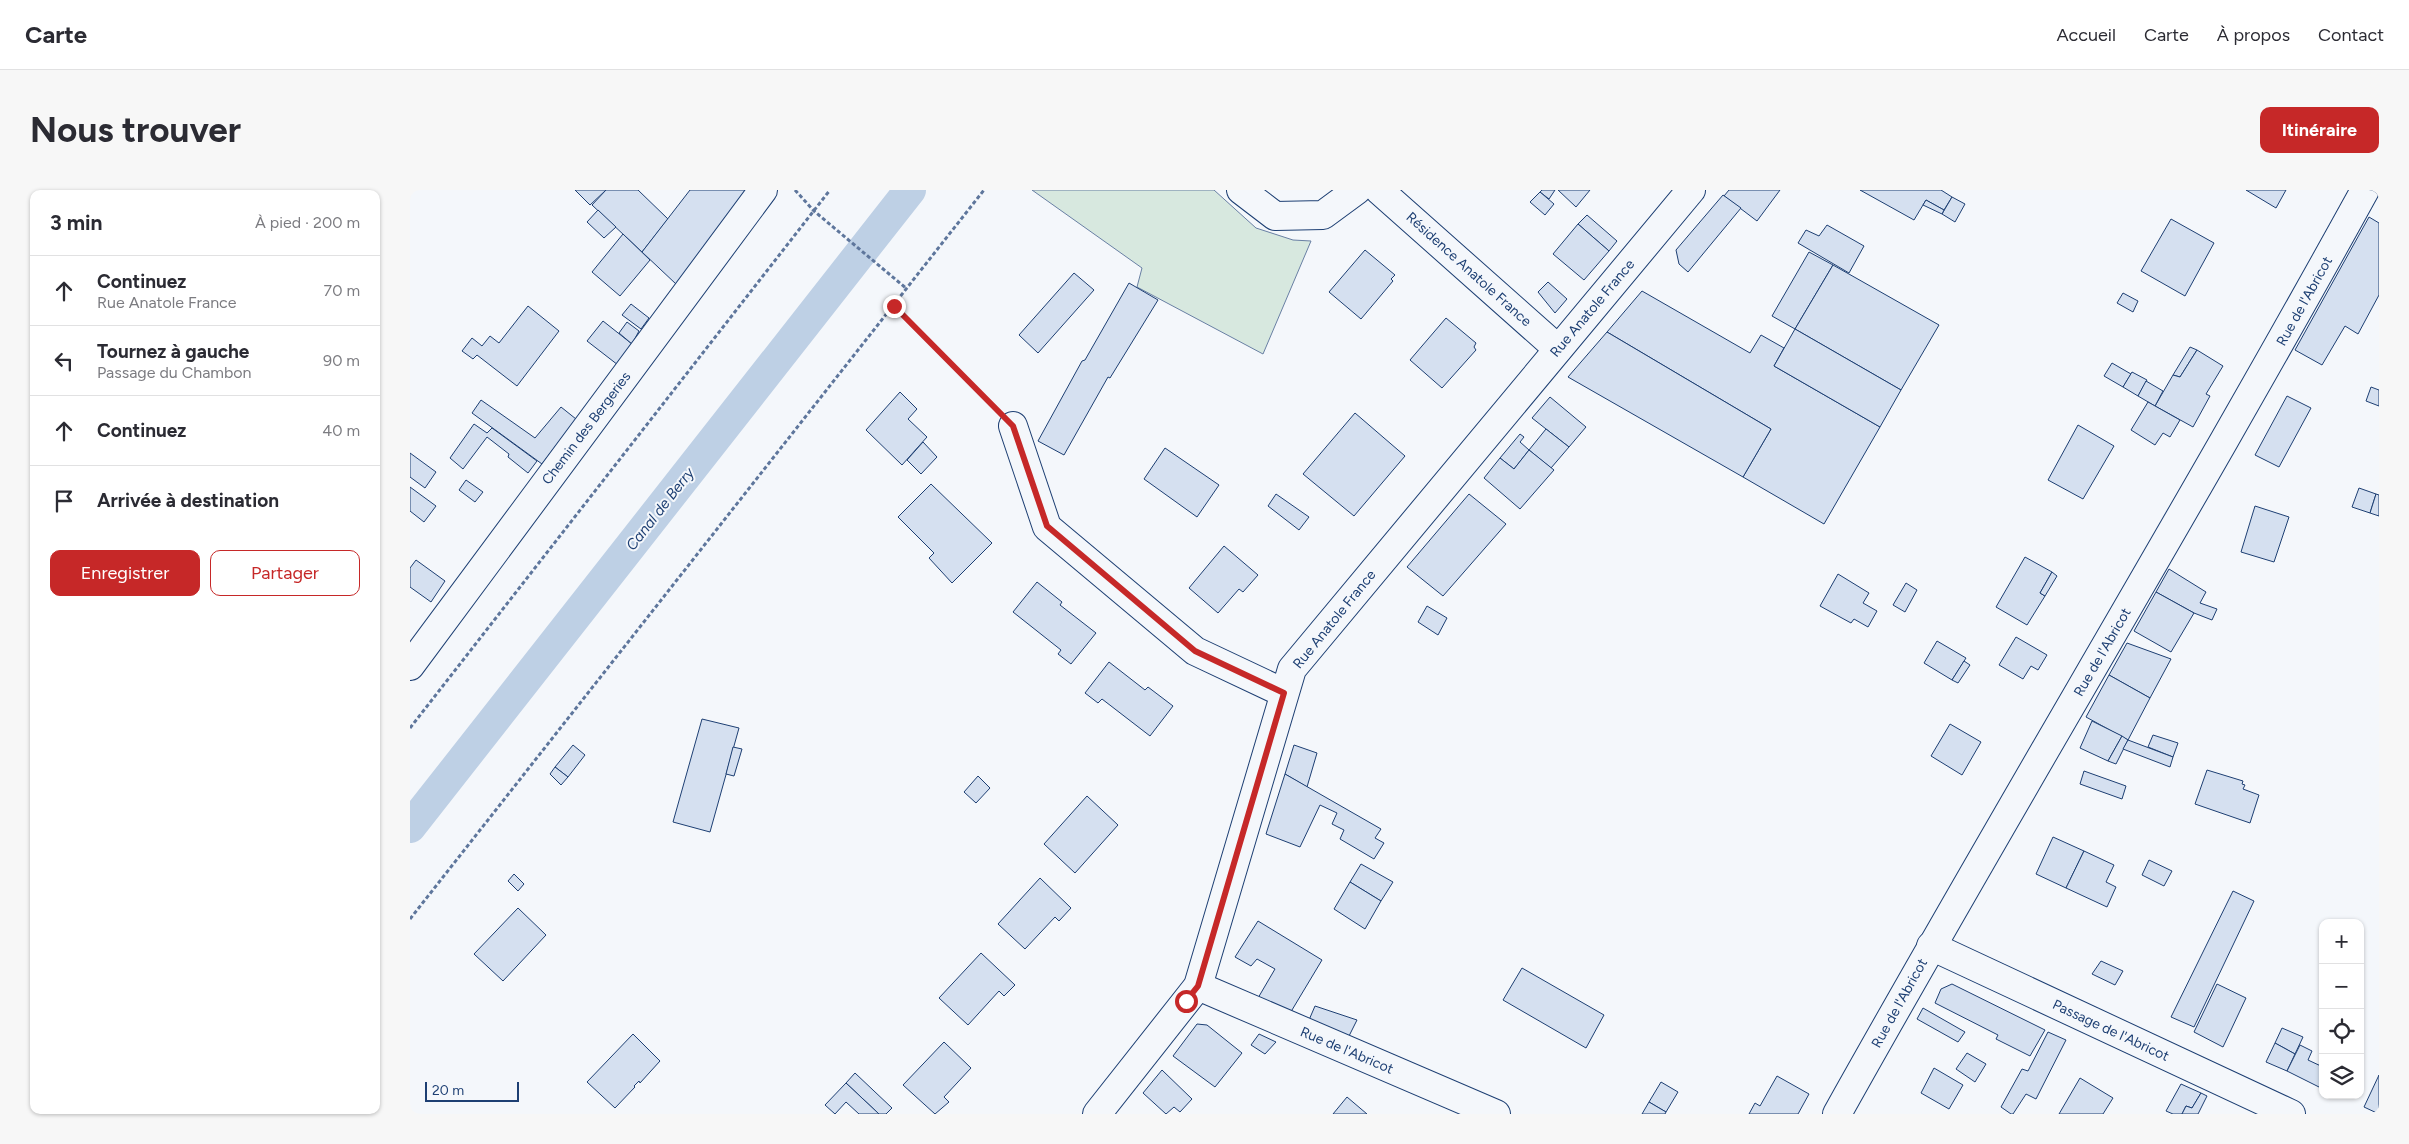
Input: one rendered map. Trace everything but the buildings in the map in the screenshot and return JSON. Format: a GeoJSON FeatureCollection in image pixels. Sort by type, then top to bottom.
{"type":"FeatureCollection","features":[{"type":"Feature","properties":{"kind":"street","name":"Chemin des Bergeries"},"geometry":{"type":"LineString","coordinates":[[410,666],[762,190]]}},
{"type":"Feature","properties":{"kind":"street"},"geometry":{"type":"LineString","coordinates":[[1241,190],[1275,216],[1323,215],[1357,190]]}},
{"type":"Feature","properties":{"kind":"street","name":"Résidence Anatole France"},"geometry":{"type":"LineString","coordinates":[[1379,190],[1558,349]]}},
{"type":"Feature","properties":{"kind":"street","name":"Rue Anatole France"},"geometry":{"type":"LineString","coordinates":[[1097,1114],[1198,986],[1292,669],[1691,190]]}},
{"type":"Feature","properties":{"kind":"street","name":"Rue de l'Abricot"},"geometry":{"type":"LineString","coordinates":[[1838,1114],[1931,946],[2266,370],[2365,190]]}},
{"type":"Feature","properties":{"kind":"street"},"geometry":{"type":"LineString","coordinates":[[1013,426],[1047,526],[1195,651],[1284,693]]}},
{"type":"Feature","properties":{"kind":"street","name":"Passage de l'Abricot"},"geometry":{"type":"LineString","coordinates":[[1931,946],[2290,1114]]}},
{"type":"Feature","properties":{"kind":"street","name":"Rue de l'Abricot"},"geometry":{"type":"LineString","coordinates":[[1198,986],[1496,1114]]}},
{"type":"Feature","properties":{"kind":"path"},"geometry":{"type":"LineString","coordinates":[[795,190],[814,211],[907,289]]}},
{"type":"Feature","properties":{"kind":"path"},"geometry":{"type":"LineString","coordinates":[[410,728],[830,190]]}},
{"type":"Feature","properties":{"kind":"path"},"geometry":{"type":"LineString","coordinates":[[410,920],[984,190]]}},
{"type":"Feature","properties":{"kind":"path"},"geometry":{"type":"LineString","coordinates":[[894,306],[1013,426]]}},
{"type":"Feature","properties":{"kind":"shaded area"},"geometry":{"type":"Polygon","coordinates":[[[1032,190],[1214,190],[1256,228],[1293,240],[1311,241],[1263,354],[1137,287],[1142,268],[1032,190]]]}},
{"type":"Feature","properties":{"kind":"waterway","name":"Canal de Berry"},"geometry":{"type":"LineString","coordinates":[[410,827],[910,190]]}},
{"type":"Feature","properties":{"kind":"route"},"geometry":{"type":"LineString","coordinates":[[894,306],[1013,426],[1047,526],[1195,651],[1284,693],[1198,986],[1186,1001]]}}]}
